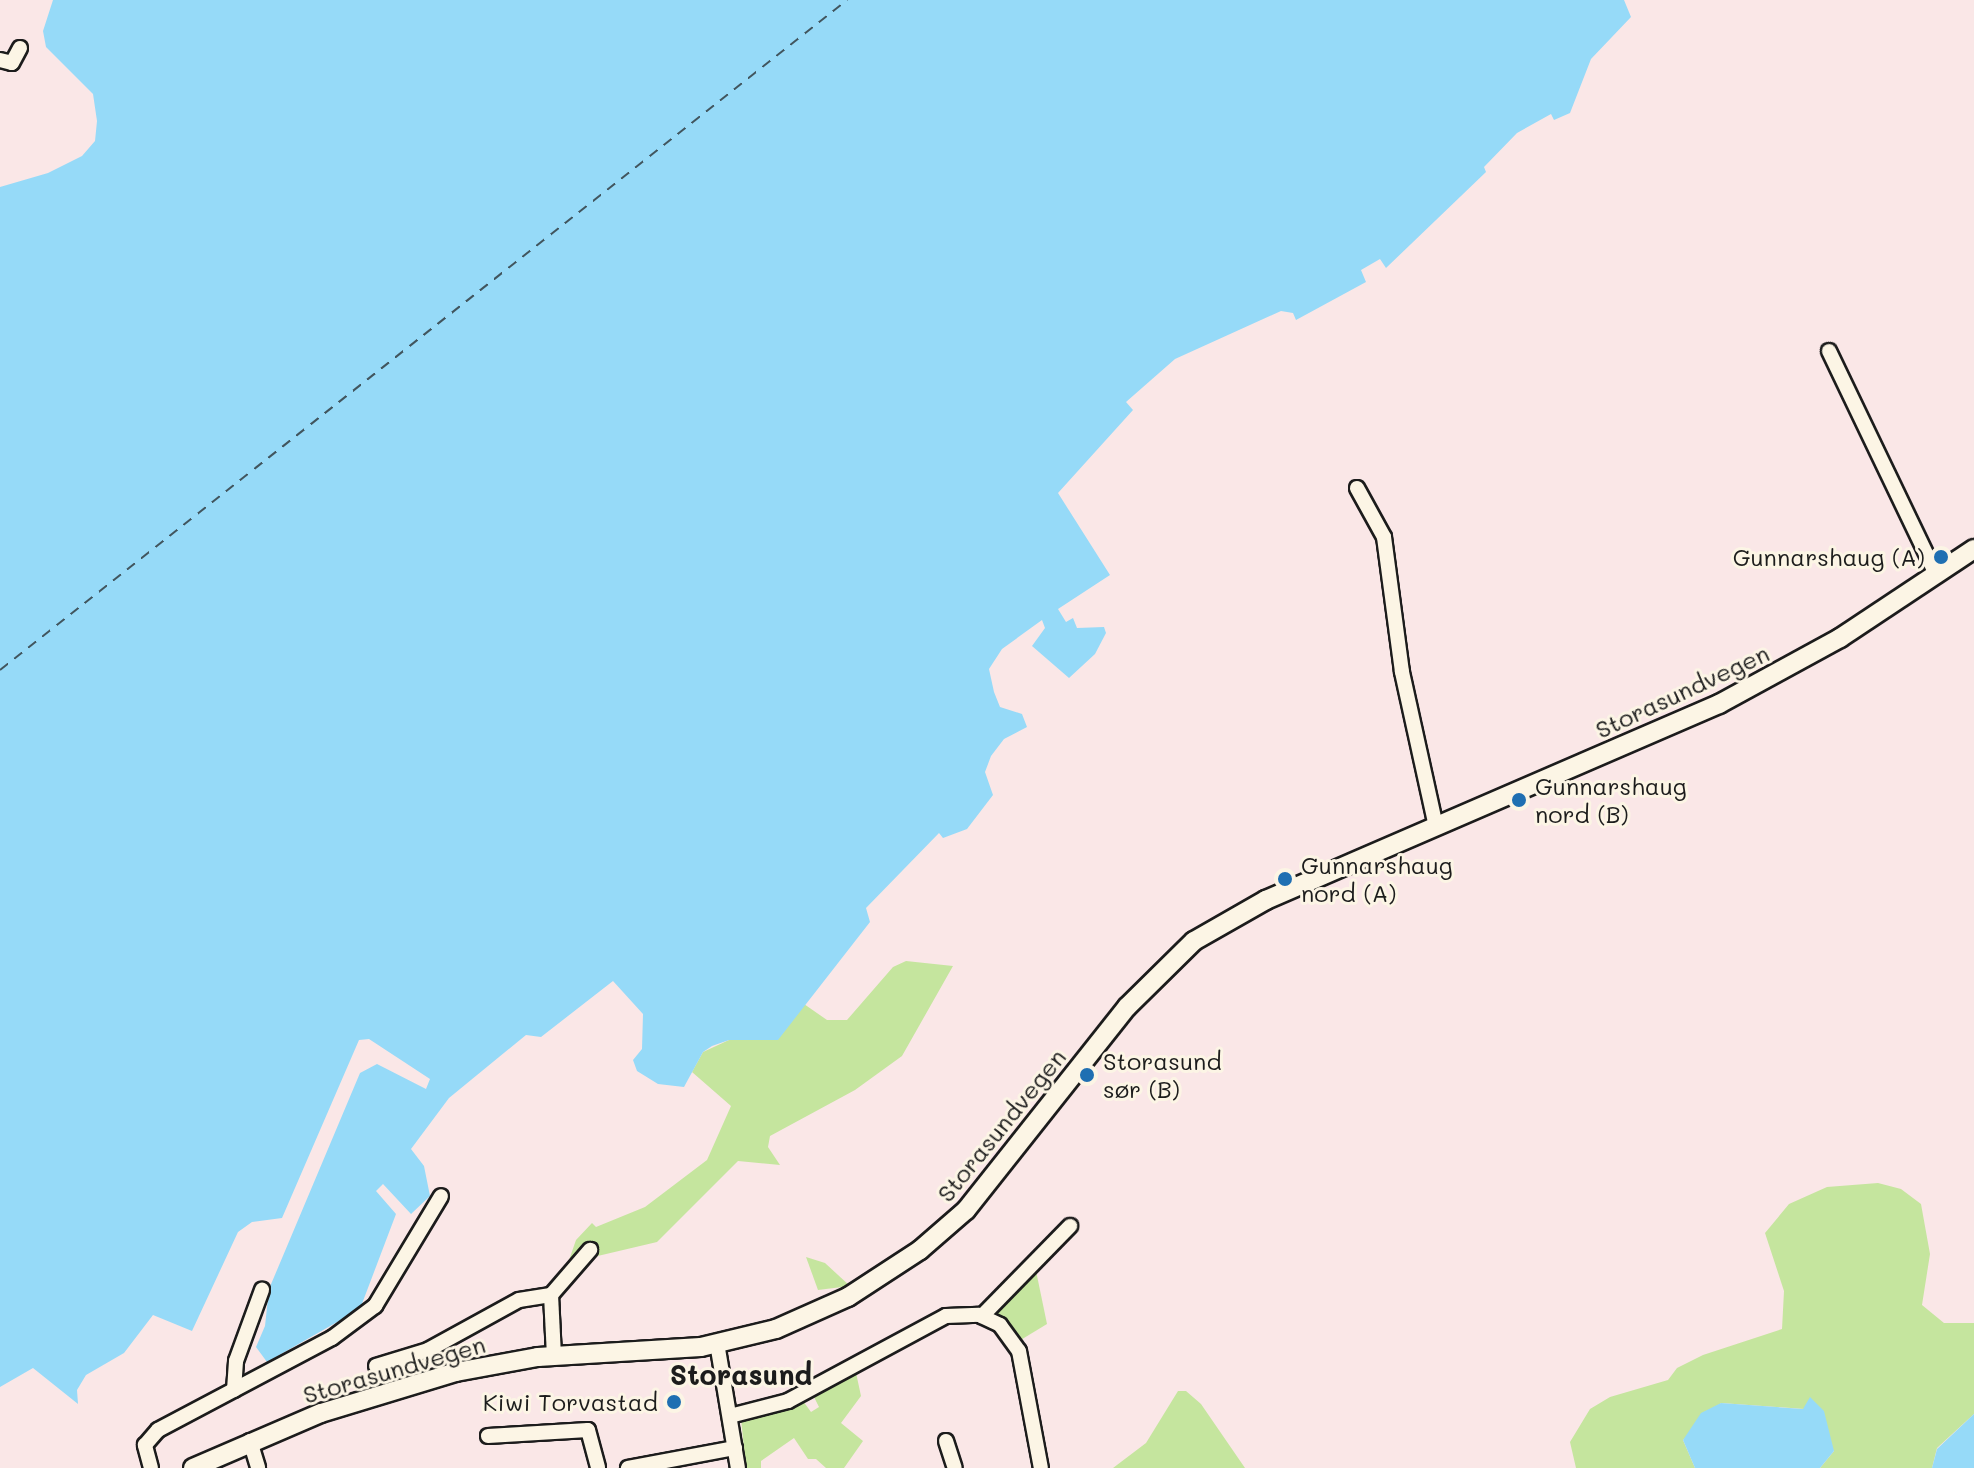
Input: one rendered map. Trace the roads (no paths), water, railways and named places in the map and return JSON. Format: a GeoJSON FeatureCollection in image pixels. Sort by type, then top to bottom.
{"type":"FeatureCollection","features":[{"type":"Feature","properties":{"kind":"main road","name":"Storasundvegen"},"geometry":{"type":"LineString","coordinates":[[193,1468],[250,1441],[419,1381],[554,1356],[717,1343],[825,1309],[884,1275],[936,1237],[1003,1168],[1146,985],[1194,941],[1266,900],[1719,704],[1827,646],[1974,549]]}},
{"type":"Feature","properties":{"kind":"street"},"geometry":{"type":"LineString","coordinates":[[0,60],[12,63],[20,48]]}},
{"type":"Feature","properties":{"kind":"street"},"geometry":{"type":"LineString","coordinates":[[1829,351],[1936,574]]}},
{"type":"Feature","properties":{"kind":"street"},"geometry":{"type":"LineString","coordinates":[[1357,488],[1384,537],[1404,687],[1436,827]]}},
{"type":"Feature","properties":{"kind":"street","name":"Storasundvegen"},"geometry":{"type":"LineString","coordinates":[[151,1468],[144,1449],[151,1436],[332,1338],[375,1306],[441,1196]]}},
{"type":"Feature","properties":{"kind":"street"},"geometry":{"type":"LineString","coordinates":[[982,1316],[1070,1226]]}},
{"type":"Feature","properties":{"kind":"street"},"geometry":{"type":"LineString","coordinates":[[376,1366],[428,1350],[519,1300],[551,1295],[590,1250]]}},
{"type":"Feature","properties":{"kind":"street"},"geometry":{"type":"LineString","coordinates":[[234,1390],[236,1361],[262,1290]]}},
{"type":"Feature","properties":{"kind":"street"},"geometry":{"type":"LineString","coordinates":[[551,1295],[554,1356]]}},
{"type":"Feature","properties":{"kind":"street"},"geometry":{"type":"LineString","coordinates":[[730,1416],[788,1401],[946,1316],[982,1316],[1000,1325],[1019,1351],[1041,1468]]}},
{"type":"Feature","properties":{"kind":"street"},"geometry":{"type":"LineString","coordinates":[[717,1343],[738,1468]]}},
{"type":"Feature","properties":{"kind":"street"},"geometry":{"type":"LineString","coordinates":[[488,1436],[588,1430],[598,1468]]}},
{"type":"Feature","properties":{"kind":"street"},"geometry":{"type":"LineString","coordinates":[[250,1441],[258,1468]]}},
{"type":"Feature","properties":{"kind":"street"},"geometry":{"type":"LineString","coordinates":[[946,1441],[955,1468]]}},
{"type":"Feature","properties":{"kind":"street"},"geometry":{"type":"LineString","coordinates":[[628,1468],[735,1448]]}},
{"type":"Feature","properties":{"kind":"water"},"geometry":{"type":"Polygon","coordinates":[[[53,0],[1624,0],[1631,17],[1591,59],[1570,113],[1554,120],[1551,114],[1517,133],[1484,167],[1486,172],[1386,268],[1380,259],[1361,270],[1366,282],[1296,320],[1293,313],[1281,311],[1175,359],[1126,402],[1133,410],[1058,493],[1110,575],[1058,609],[1066,622],[1073,618],[1077,628],[1104,627],[1106,633],[1095,654],[1069,678],[1032,646],[1045,628],[1042,620],[1002,649],[989,669],[994,692],[1000,707],[1022,714],[1027,727],[1004,739],[991,756],[985,772],[993,795],[967,829],[943,838],[939,833],[866,908],[870,922],[778,1040],[729,1040],[712,1046],[703,1052],[684,1087],[658,1084],[637,1071],[633,1060],[642,1049],[643,1014],[613,981],[541,1037],[526,1035],[449,1098],[411,1149],[424,1166],[430,1196],[411,1214],[383,1184],[376,1191],[396,1214],[360,1309],[267,1362],[256,1347],[265,1326],[269,1289],[360,1073],[377,1064],[426,1089],[430,1079],[369,1039],[359,1040],[282,1218],[252,1222],[238,1232],[192,1331],[153,1315],[124,1353],[86,1375],[77,1390],[78,1404],[33,1368],[0,1387],[0,187],[48,173],[82,156],[95,141],[97,121],[93,94],[46,47],[43,31],[53,0]]]}},
{"type":"Feature","properties":{"kind":"water"},"geometry":{"type":"Polygon","coordinates":[[[1810,1397],[1824,1411],[1834,1451],[1820,1468],[1695,1468],[1683,1440],[1701,1413],[1721,1403],[1803,1409],[1810,1397]]]}},
{"type":"Feature","properties":{"kind":"water"},"geometry":{"type":"Polygon","coordinates":[[[1974,1414],[1974,1468],[1932,1468],[1937,1449],[1974,1414]]]}},
{"type":"Feature","properties":{"kind":"place","name":"Gunnarshaug (A)"},"geometry":{"type":"Point","coordinates":[1941,557]}},
{"type":"Feature","properties":{"kind":"place","name":"Gunnarshaug nord (B)"},"geometry":{"type":"Point","coordinates":[1519,800]}},
{"type":"Feature","properties":{"kind":"place","name":"Gunnarshaug nord (A)"},"geometry":{"type":"Point","coordinates":[1285,879]}},
{"type":"Feature","properties":{"kind":"place","name":"Storasund sør (B)"},"geometry":{"type":"Point","coordinates":[1087,1075]}},
{"type":"Feature","properties":{"kind":"place","name":"Kiwi Torvastad"},"geometry":{"type":"Point","coordinates":[674,1402]}},
{"type":"Feature","properties":{"kind":"district","name":"Storasund"},"geometry":{"type":"Point","coordinates":[741,1374]}}]}
